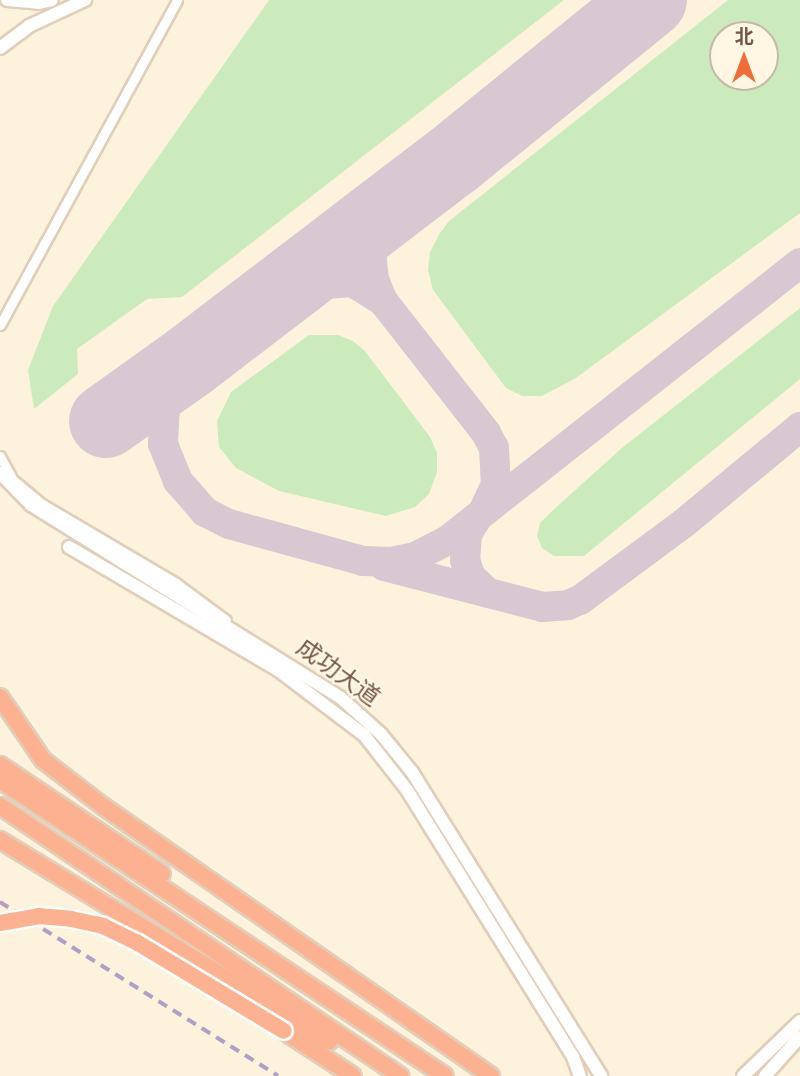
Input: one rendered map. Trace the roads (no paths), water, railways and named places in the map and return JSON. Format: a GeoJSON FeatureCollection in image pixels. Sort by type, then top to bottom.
{"type":"FeatureCollection","features":[{"type":"Feature","properties":{"kind":"highway"},"geometry":{"type":"LineString","coordinates":[[0,698],[43,760],[104,807],[491,1076]]}},
{"type":"Feature","properties":{"kind":"highway"},"geometry":{"type":"LineString","coordinates":[[0,765],[105,834],[445,1076]]}},
{"type":"Feature","properties":{"kind":"highway"},"geometry":{"type":"LineString","coordinates":[[0,780],[400,1044]]}},
{"type":"Feature","properties":{"kind":"highway"},"geometry":{"type":"LineString","coordinates":[[0,806],[400,1076]]}},
{"type":"Feature","properties":{"kind":"highway"},"geometry":{"type":"LineString","coordinates":[[0,840],[386,1076]]}},
{"type":"Feature","properties":{"kind":"highway"},"geometry":{"type":"LineString","coordinates":[[0,923],[39,916],[103,926],[138,943],[353,1076]]}},
{"type":"Feature","properties":{"kind":"main road"},"geometry":{"type":"LineString","coordinates":[[7,0],[39,4],[52,0]]}},
{"type":"Feature","properties":{"kind":"main road"},"geometry":{"type":"LineString","coordinates":[[0,48],[29,26],[85,0]]}},
{"type":"Feature","properties":{"kind":"main road","name":"成功大道"},"geometry":{"type":"LineString","coordinates":[[0,473],[31,505],[341,698],[381,733],[412,772],[601,1076]]}},
{"type":"Feature","properties":{"kind":"main road","name":"成功大道"},"geometry":{"type":"LineString","coordinates":[[69,547],[278,670],[364,735],[407,790],[573,1057],[580,1076]]}},
{"type":"Feature","properties":{"kind":"main road"},"geometry":{"type":"LineString","coordinates":[[743,1076],[800,1021]]}},
{"type":"Feature","properties":{"kind":"main road"},"geometry":{"type":"LineString","coordinates":[[765,1076],[800,1037]]}},
{"type":"Feature","properties":{"kind":"street"},"geometry":{"type":"LineString","coordinates":[[0,325],[177,0]]}},
{"type":"Feature","properties":{"kind":"street"},"geometry":{"type":"LineString","coordinates":[[0,456],[12,479],[42,504],[176,583],[267,650]]}},
{"type":"Feature","properties":{"kind":"railway"},"geometry":{"type":"LineString","coordinates":[[0,902],[278,1076]]}}]}
